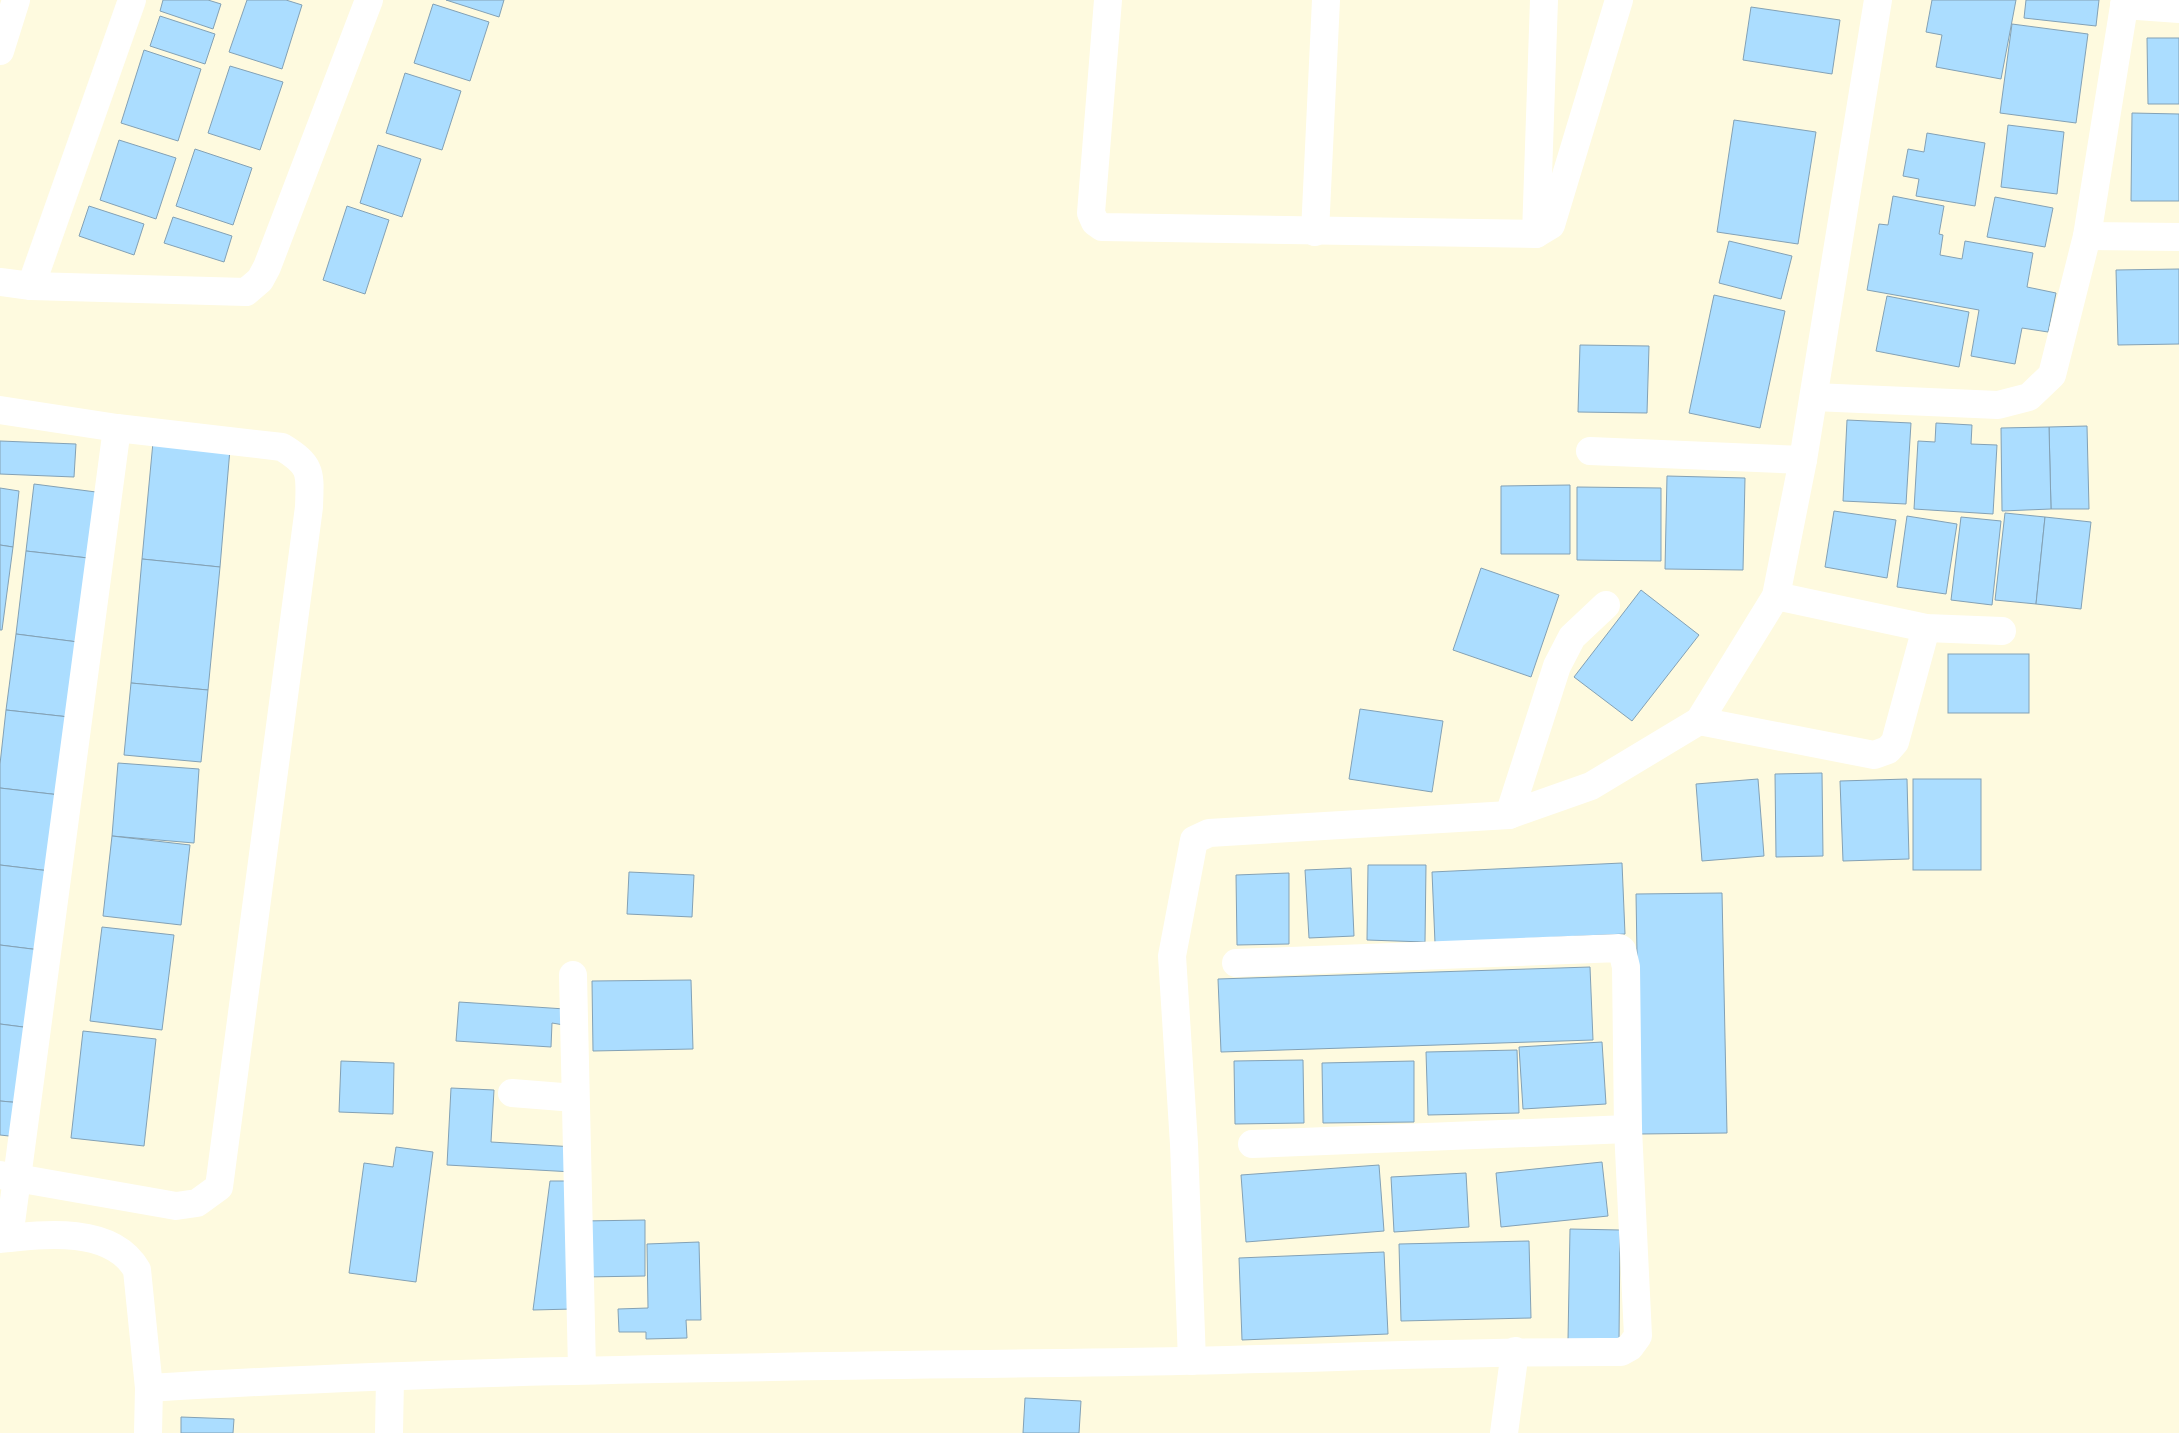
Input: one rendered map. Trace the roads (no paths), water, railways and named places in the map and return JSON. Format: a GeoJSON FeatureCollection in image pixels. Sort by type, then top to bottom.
{"type":"FeatureCollection","features":[{"type":"Feature","properties":{"kind":"street"},"geometry":{"type":"LineString","coordinates":[[0,51],[16,0]]}},
{"type":"Feature","properties":{"kind":"street"},"geometry":{"type":"LineString","coordinates":[[30,286],[132,0]]}},
{"type":"Feature","properties":{"kind":"street"},"geometry":{"type":"LineString","coordinates":[[0,282],[30,286],[246,292],[260,280],[369,0]]}},
{"type":"Feature","properties":{"kind":"street"},"geometry":{"type":"LineString","coordinates":[[1108,0],[1091,213],[1095,222],[1102,227],[1315,232],[1536,234],[1551,225],[1619,0]]}},
{"type":"Feature","properties":{"kind":"street"},"geometry":{"type":"LineString","coordinates":[[1315,232],[1326,0]]}},
{"type":"Feature","properties":{"kind":"street"},"geometry":{"type":"LineString","coordinates":[[1536,234],[1544,0]]}},
{"type":"Feature","properties":{"kind":"street"},"geometry":{"type":"LineString","coordinates":[[1192,1361],[1184,1144],[1172,956],[1194,840],[1209,833],[1509,816],[1591,786],[1699,721],[1776,596],[1814,398],[1878,0]]}},
{"type":"Feature","properties":{"kind":"street"},"geometry":{"type":"LineString","coordinates":[[1814,398],[1998,406],[2029,398],[2052,375],[2087,236],[2125,3],[2179,9]]}},
{"type":"Feature","properties":{"kind":"street"},"geometry":{"type":"LineString","coordinates":[[2087,236],[2179,237]]}},
{"type":"Feature","properties":{"kind":"street"},"geometry":{"type":"LineString","coordinates":[[0,410],[117,428],[282,447],[300,458],[310,475],[307,517],[219,1187],[197,1203],[176,1206],[8,1176]]}},
{"type":"Feature","properties":{"kind":"street"},"geometry":{"type":"LineString","coordinates":[[117,428],[8,1176],[4,1238],[70,1236],[96,1238],[130,1258],[137,1270],[148,1388],[148,1433]]}},
{"type":"Feature","properties":{"kind":"street"},"geometry":{"type":"LineString","coordinates":[[1590,451],[1803,460]]}},
{"type":"Feature","properties":{"kind":"street"},"geometry":{"type":"LineString","coordinates":[[1776,596],[1926,628],[2002,631]]}},
{"type":"Feature","properties":{"kind":"street"},"geometry":{"type":"LineString","coordinates":[[1509,816],[1557,666],[1572,637],[1606,605]]}},
{"type":"Feature","properties":{"kind":"street"},"geometry":{"type":"LineString","coordinates":[[1699,721],[1874,755],[1888,750],[1895,742],[1926,628]]}},
{"type":"Feature","properties":{"kind":"street"},"geometry":{"type":"LineString","coordinates":[[148,1388],[582,1369],[1192,1361],[1515,1351],[1621,1352],[1635,1342],[1638,1336],[1628,1129],[1626,967],[1624,953],[1619,948],[1236,963]]}},
{"type":"Feature","properties":{"kind":"street"},"geometry":{"type":"LineString","coordinates":[[573,975],[582,1369]]}},
{"type":"Feature","properties":{"kind":"street"},"geometry":{"type":"LineString","coordinates":[[512,1093],[575,1098]]}},
{"type":"Feature","properties":{"kind":"street"},"geometry":{"type":"LineString","coordinates":[[1252,1144],[1628,1129]]}},
{"type":"Feature","properties":{"kind":"street"},"geometry":{"type":"LineString","coordinates":[[1504,1433],[1515,1351]]}},
{"type":"Feature","properties":{"kind":"street"},"geometry":{"type":"LineString","coordinates":[[389,1433],[390,1377]]}}]}
